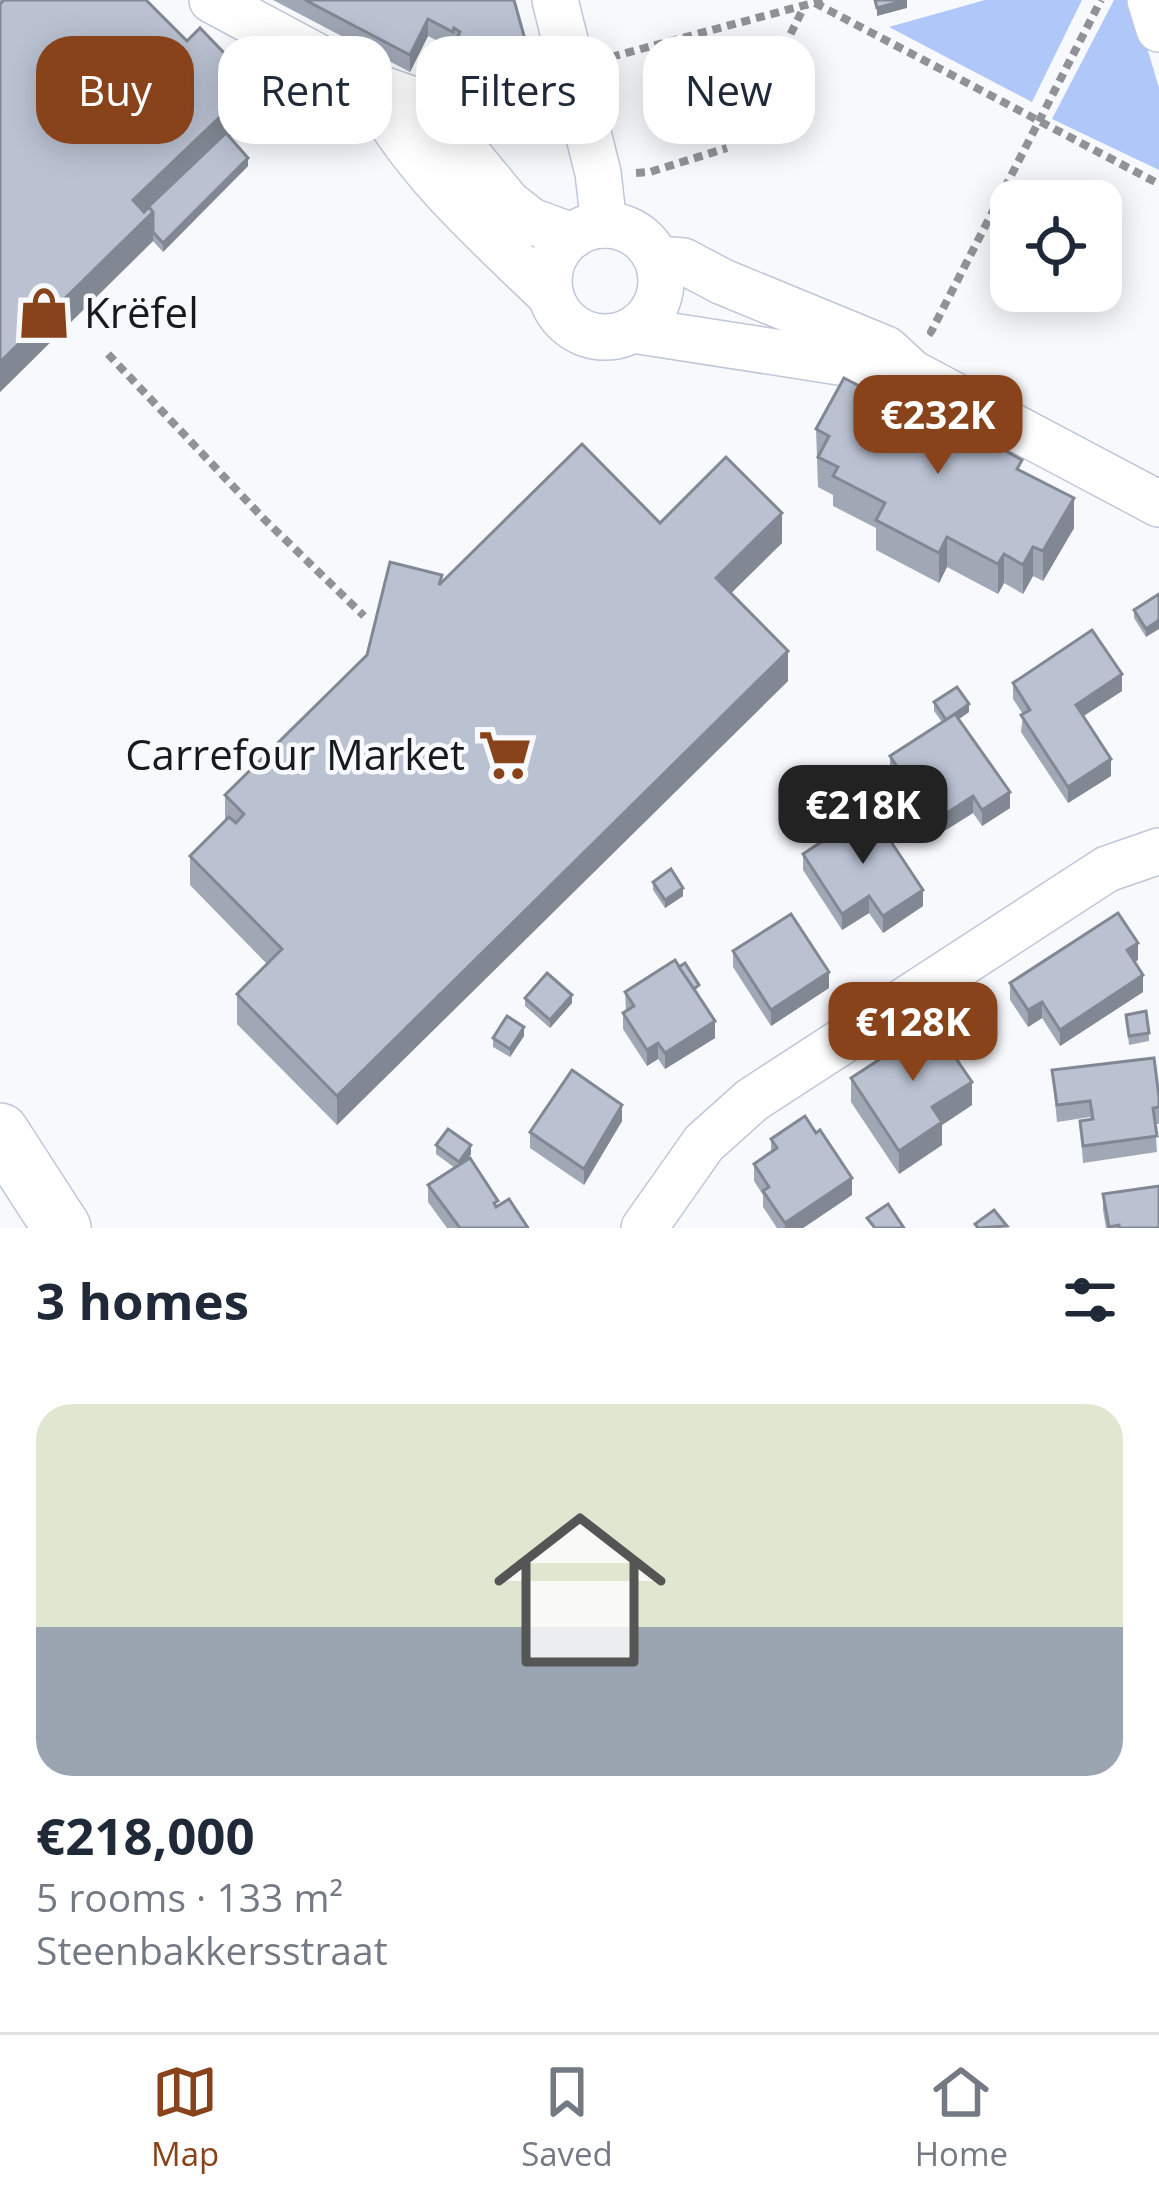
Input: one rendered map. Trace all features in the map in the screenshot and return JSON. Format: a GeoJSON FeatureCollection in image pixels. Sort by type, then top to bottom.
{"type":"FeatureCollection","features":[{"type":"Feature","properties":{"kind":"main road"},"geometry":{"type":"LineString","coordinates":[[0,1132],[62,1228]]}},
{"type":"Feature","properties":{"kind":"street"},"geometry":{"type":"LineString","coordinates":[[212,0],[278,36]]}},
{"type":"Feature","properties":{"kind":"street"},"geometry":{"type":"LineString","coordinates":[[555,0],[565,36]]}},
{"type":"Feature","properties":{"kind":"street"},"geometry":{"type":"LineString","coordinates":[[1150,0],[1159,29]]}},
{"type":"Feature","properties":{"kind":"street"},"geometry":{"type":"LineString","coordinates":[[392,92],[411,98],[438,118],[508,203],[531,220],[635,234],[657,259],[661,291],[655,307],[633,330]]}},
{"type":"Feature","properties":{"kind":"street"},"geometry":{"type":"LineString","coordinates":[[392,126],[479,226],[551,296],[562,319],[588,335],[603,338],[633,330],[912,373]]}},
{"type":"Feature","properties":{"kind":"street"},"geometry":{"type":"LineString","coordinates":[[551,296],[552,262],[588,231],[598,173],[591,144]]}},
{"type":"Feature","properties":{"kind":"street"},"geometry":{"type":"LineString","coordinates":[[657,259],[683,261],[886,349],[912,373],[1159,504]]}},
{"type":"Feature","properties":{"kind":"street"},"geometry":{"type":"LineString","coordinates":[[644,1228],[704,1143],[752,1100],[1107,869],[1159,851]]}},
{"type":"Feature","properties":{"kind":"path"},"geometry":{"type":"LineString","coordinates":[[952,344],[932,332],[1101,0]]}},
{"type":"Feature","properties":{"kind":"path"},"geometry":{"type":"LineString","coordinates":[[790,36],[815,3]]}},
{"type":"Feature","properties":{"kind":"path"},"geometry":{"type":"LineString","coordinates":[[619,56],[815,3],[1159,184]]}},
{"type":"Feature","properties":{"kind":"path"},"geometry":{"type":"LineString","coordinates":[[598,173],[650,172],[727,148]]}},
{"type":"Feature","properties":{"kind":"path"},"geometry":{"type":"LineString","coordinates":[[108,354],[264,519],[364,616]]}},
{"type":"Feature","properties":{"kind":"shaded area"},"geometry":{"type":"Polygon","coordinates":[[[985,0],[1082,0],[1032,102],[889,27],[985,0]]]}},
{"type":"Feature","properties":{"kind":"shaded area"},"geometry":{"type":"Polygon","coordinates":[[[1114,0],[1133,0],[1159,88],[1159,170],[1052,119],[1114,0]]]}},
{"type":"Feature","properties":{"kind":"building"},"geometry":{"type":"Polygon","coordinates":[[[4,0],[146,0],[182,36],[36,36],[36,144],[192,144],[133,200],[144,212],[149,207],[153,212],[0,362],[0,4],[4,0]]]}},
{"type":"Feature","properties":{"kind":"building"},"geometry":{"type":"Polygon","coordinates":[[[305,0],[514,0],[524,36],[458,36],[460,32],[454,28],[453,32],[428,19],[410,55],[392,46],[392,36],[374,36],[305,0]]]}},
{"type":"Feature","properties":{"kind":"building"},"geometry":{"type":"Polygon","coordinates":[[[875,0],[906,0],[877,8],[875,0]]]}},
{"type":"Feature","properties":{"kind":"building"},"geometry":{"type":"Polygon","coordinates":[[[200,28],[218,47],[218,119],[194,142],[192,36],[200,28]]]}},
{"type":"Feature","properties":{"kind":"building"},"geometry":{"type":"Polygon","coordinates":[[[218,141],[236,144],[248,158],[163,243],[153,232],[153,212],[149,207],[144,211],[218,141]]]}},
{"type":"Feature","properties":{"kind":"building"},"geometry":{"type":"Polygon","coordinates":[[[844,378],[900,407],[905,399],[945,418],[1022,460],[1017,469],[1074,498],[1043,551],[1033,547],[1023,565],[1004,554],[998,564],[947,537],[939,553],[876,520],[885,503],[833,476],[838,467],[818,457],[829,436],[816,429],[844,378]]]}},
{"type":"Feature","properties":{"kind":"building","name":"Carrefour Market"},"geometry":{"type":"Polygon","coordinates":[[[582,444],[660,523],[726,457],[782,513],[716,578],[788,651],[337,1096],[237,994],[282,949],[190,856],[229,817],[236,823],[244,814],[225,795],[367,655],[390,562],[442,575],[439,585],[582,444]]]}},
{"type":"Feature","properties":{"kind":"building"},"geometry":{"type":"Polygon","coordinates":[[[1159,594],[1159,620],[1146,629],[1134,610],[1159,594]]]}},
{"type":"Feature","properties":{"kind":"building"},"geometry":{"type":"Polygon","coordinates":[[[1092,630],[1122,674],[1076,705],[1111,759],[1068,787],[1021,715],[1030,710],[1013,683],[1092,630]]]}},
{"type":"Feature","properties":{"kind":"building"},"geometry":{"type":"Polygon","coordinates":[[[957,687],[969,704],[946,720],[934,702],[957,687]]]}},
{"type":"Feature","properties":{"kind":"building"},"geometry":{"type":"Polygon","coordinates":[[[955,714],[1010,792],[982,810],[973,796],[933,822],[890,756],[955,714]]]}},
{"type":"Feature","properties":{"kind":"building"},"geometry":{"type":"Polygon","coordinates":[[[823,769],[839,793],[816,808],[802,783],[823,769]]]}},
{"type":"Feature","properties":{"kind":"building"},"geometry":{"type":"Polygon","coordinates":[[[870,810],[923,890],[883,916],[869,896],[842,914],[803,854],[870,810]]]}},
{"type":"Feature","properties":{"kind":"building"},"geometry":{"type":"Polygon","coordinates":[[[671,869],[683,888],[665,900],[653,882],[671,869]]]}},
{"type":"Feature","properties":{"kind":"building"},"geometry":{"type":"Polygon","coordinates":[[[1118,913],[1138,943],[1127,950],[1143,975],[1060,1030],[1042,1002],[1028,1010],[1010,983],[1118,913]]]}},
{"type":"Feature","properties":{"kind":"building"},"geometry":{"type":"Polygon","coordinates":[[[791,914],[829,972],[771,1010],[733,951],[791,914]]]}},
{"type":"Feature","properties":{"kind":"building"},"geometry":{"type":"Polygon","coordinates":[[[675,960],[715,1021],[665,1053],[658,1043],[647,1050],[623,1013],[634,1006],[625,992],[675,960]]]}},
{"type":"Feature","properties":{"kind":"building"},"geometry":{"type":"Polygon","coordinates":[[[685,963],[699,985],[694,989],[679,967],[685,963]]]}},
{"type":"Feature","properties":{"kind":"building"},"geometry":{"type":"Polygon","coordinates":[[[547,973],[572,995],[550,1020],[525,998],[547,973]]]}},
{"type":"Feature","properties":{"kind":"building"},"geometry":{"type":"Polygon","coordinates":[[[1146,1011],[1149,1033],[1129,1036],[1126,1015],[1146,1011]]]}},
{"type":"Feature","properties":{"kind":"building"},"geometry":{"type":"Polygon","coordinates":[[[507,1016],[524,1027],[510,1049],[493,1038],[507,1016]]]}},
{"type":"Feature","properties":{"kind":"building"},"geometry":{"type":"Polygon","coordinates":[[[940,1020],[963,1056],[957,1060],[972,1082],[932,1107],[942,1122],[899,1151],[851,1078],[940,1020]]]}},
{"type":"Feature","properties":{"kind":"building"},"geometry":{"type":"Polygon","coordinates":[[[1154,1058],[1157,1136],[1083,1146],[1080,1121],[1093,1119],[1090,1101],[1057,1105],[1052,1070],[1154,1058]]]}},
{"type":"Feature","properties":{"kind":"building"},"geometry":{"type":"Polygon","coordinates":[[[572,1070],[622,1105],[584,1169],[530,1132],[572,1070]]]}},
{"type":"Feature","properties":{"kind":"building"},"geometry":{"type":"Polygon","coordinates":[[[805,1116],[852,1178],[785,1223],[763,1191],[769,1187],[754,1164],[777,1148],[771,1139],[805,1116]]]}},
{"type":"Feature","properties":{"kind":"building"},"geometry":{"type":"Polygon","coordinates":[[[448,1129],[471,1145],[459,1162],[436,1145],[448,1129]]]}},
{"type":"Feature","properties":{"kind":"building"},"geometry":{"type":"Polygon","coordinates":[[[470,1158],[498,1201],[496,1207],[509,1199],[528,1228],[460,1228],[428,1185],[470,1158]]]}},
{"type":"Feature","properties":{"kind":"building"},"geometry":{"type":"Polygon","coordinates":[[[1159,1186],[1159,1228],[1109,1227],[1103,1194],[1159,1186]]]}},
{"type":"Feature","properties":{"kind":"building"},"geometry":{"type":"Polygon","coordinates":[[[888,1204],[904,1228],[875,1228],[867,1218],[888,1204]]]}},
{"type":"Feature","properties":{"kind":"building"},"geometry":{"type":"Polygon","coordinates":[[[994,1210],[1007,1226],[978,1228],[975,1224],[994,1210]]]}},
{"type":"Feature","properties":{"kind":"place","name":"Krëfel"},"geometry":{"type":"Point","coordinates":[44,313]}},
{"type":"Feature","properties":{"kind":"place","name":"Carrefour Market"},"geometry":{"type":"Point","coordinates":[505,755]}}]}
